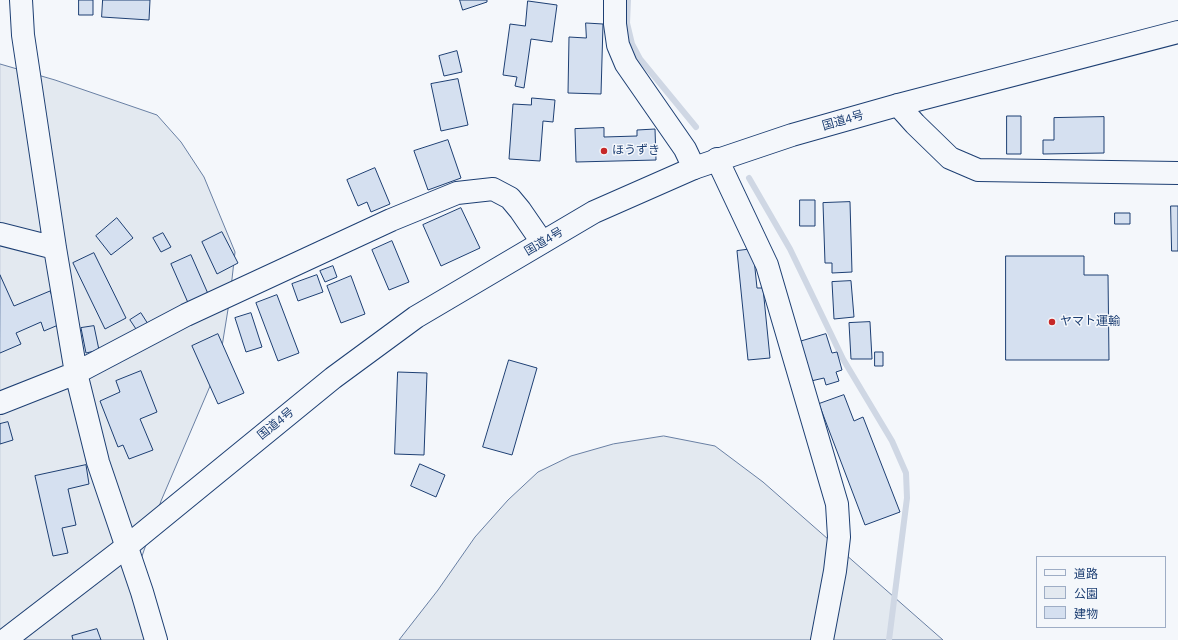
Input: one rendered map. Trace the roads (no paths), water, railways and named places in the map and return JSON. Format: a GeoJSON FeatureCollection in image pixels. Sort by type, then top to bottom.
{"type":"FeatureCollection","features":[{"type":"Feature","properties":{"kind":"main road"},"geometry":{"type":"LineString","coordinates":[[21,0],[23,35],[55,248],[76,372],[98,462],[142,592],[156,640]]}},
{"type":"Feature","properties":{"kind":"main road"},"geometry":{"type":"LineString","coordinates":[[616,0],[615,24],[618,45],[626,64],[685,149],[694,168]]}},
{"type":"Feature","properties":{"kind":"main road","name":"国道4号"},"geometry":{"type":"LineString","coordinates":[[5,640],[126,547],[332,378],[416,317],[594,212],[716,159],[792,135],[898,105],[1178,32]]}},
{"type":"Feature","properties":{"kind":"main road"},"geometry":{"type":"LineString","coordinates":[[898,105],[950,158],[978,170],[1178,173]]}},
{"type":"Feature","properties":{"kind":"main road"},"geometry":{"type":"LineString","coordinates":[[716,159],[767,265],[837,504],[839,538],[835,571],[822,640]]}},
{"type":"Feature","properties":{"kind":"main road"},"geometry":{"type":"LineString","coordinates":[[0,402],[76,372],[186,314],[392,220],[457,193],[493,189],[510,198],[542,242]]}},
{"type":"Feature","properties":{"kind":"main road"},"geometry":{"type":"LineString","coordinates":[[0,234],[55,248]]}},
{"type":"Feature","properties":{"kind":"waterway"},"geometry":{"type":"LineString","coordinates":[[628,0],[627,23],[632,44],[640,59],[696,127]]}},
{"type":"Feature","properties":{"kind":"waterway"},"geometry":{"type":"LineString","coordinates":[[749,178],[790,249],[843,359],[892,441],[906,473],[907,498],[889,640]]}},
{"type":"Feature","properties":{"kind":"place","name":"ほうずき"},"geometry":{"type":"Point","coordinates":[604,151]}},
{"type":"Feature","properties":{"kind":"place","name":"ヤマト運輸"},"geometry":{"type":"Point","coordinates":[1052,322]}}]}
